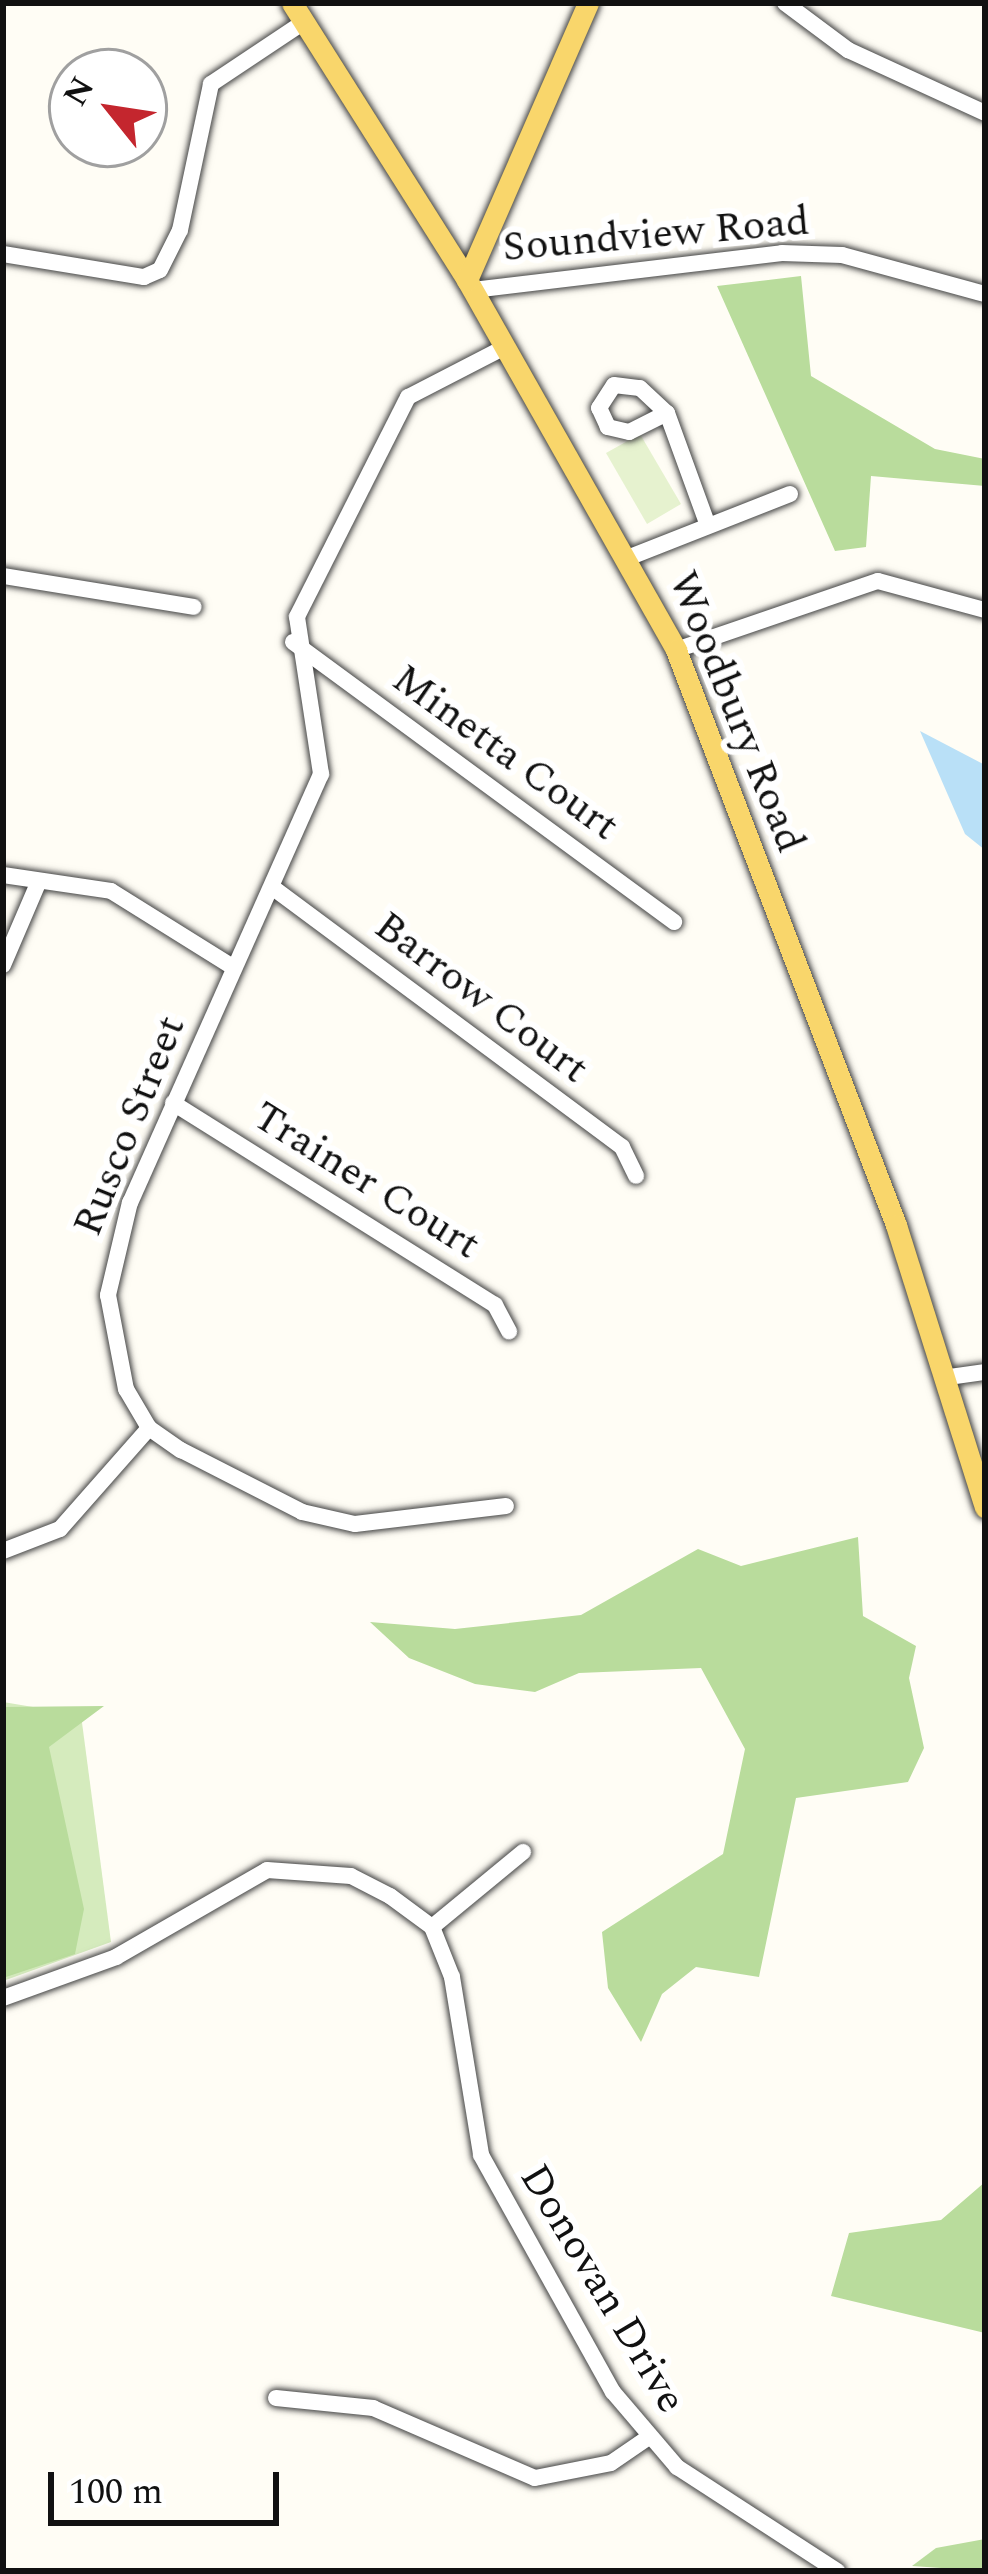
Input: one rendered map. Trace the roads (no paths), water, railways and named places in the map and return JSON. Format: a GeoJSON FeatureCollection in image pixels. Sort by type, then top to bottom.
{"type":"FeatureCollection","features":[{"type":"Feature","properties":{"kind":"main road"},"geometry":{"type":"LineString","coordinates":[[470,285],[588,3]]}},
{"type":"Feature","properties":{"kind":"main road","name":"Woodbury Road"},"geometry":{"type":"LineString","coordinates":[[298,12],[470,285],[630,557],[676,650],[949,1377],[985,1507]]}},
{"type":"Feature","properties":{"kind":"street"},"geometry":{"type":"LineString","coordinates":[[785,3],[848,50],[985,113]]}},
{"type":"Feature","properties":{"kind":"street"},"geometry":{"type":"LineString","coordinates":[[3,254],[144,278],[160,270],[180,230],[211,85],[298,12]]}},
{"type":"Feature","properties":{"kind":"street","name":"Soundview Road"},"geometry":{"type":"LineString","coordinates":[[470,285],[782,254],[842,255],[985,294]]}},
{"type":"Feature","properties":{"kind":"street"},"geometry":{"type":"LineString","coordinates":[[293,642],[408,397],[505,347]]}},
{"type":"Feature","properties":{"kind":"street"},"geometry":{"type":"LineString","coordinates":[[667,413],[707,523]]}},
{"type":"Feature","properties":{"kind":"street"},"geometry":{"type":"LineString","coordinates":[[630,557],[790,494]]}},
{"type":"Feature","properties":{"kind":"street"},"geometry":{"type":"LineString","coordinates":[[3,576],[194,607]]}},
{"type":"Feature","properties":{"kind":"street"},"geometry":{"type":"LineString","coordinates":[[676,650],[878,581],[985,610]]}},
{"type":"Feature","properties":{"kind":"street","name":"Rusco Street"},"geometry":{"type":"LineString","coordinates":[[149,1428],[126,1389],[108,1295],[130,1202],[321,774],[293,642]]}},
{"type":"Feature","properties":{"kind":"street","name":"Minetta Court"},"geometry":{"type":"LineString","coordinates":[[293,642],[674,922]]}},
{"type":"Feature","properties":{"kind":"street"},"geometry":{"type":"LineString","coordinates":[[3,875],[111,892],[234,968]]}},
{"type":"Feature","properties":{"kind":"street"},"geometry":{"type":"LineString","coordinates":[[3,965],[39,881]]}},
{"type":"Feature","properties":{"kind":"street","name":"Barrow Court"},"geometry":{"type":"LineString","coordinates":[[272,887],[622,1147],[636,1176]]}},
{"type":"Feature","properties":{"kind":"street","name":"Trainer Court"},"geometry":{"type":"LineString","coordinates":[[173,1103],[495,1306],[509,1331]]}},
{"type":"Feature","properties":{"kind":"street"},"geometry":{"type":"LineString","coordinates":[[949,1377],[985,1372]]}},
{"type":"Feature","properties":{"kind":"street"},"geometry":{"type":"LineString","coordinates":[[3,1551],[60,1529],[149,1428],[302,1512],[355,1524],[506,1506]]}},
{"type":"Feature","properties":{"kind":"street"},"geometry":{"type":"LineString","coordinates":[[3,1998],[116,1958],[267,1870],[350,1876],[432,1927],[523,1852]]}},
{"type":"Feature","properties":{"kind":"street","name":"Donovan Drive"},"geometry":{"type":"LineString","coordinates":[[432,1927],[452,1977],[481,2155],[646,2439],[782,2545],[838,2571]]}},
{"type":"Feature","properties":{"kind":"street"},"geometry":{"type":"LineString","coordinates":[[276,2398],[388,2413],[535,2478],[593,2470],[646,2439]]}},
{"type":"Feature","properties":{"kind":"water"},"geometry":{"type":"Polygon","coordinates":[[[920,731],[985,765],[985,850],[965,834],[920,731]]]}}]}
